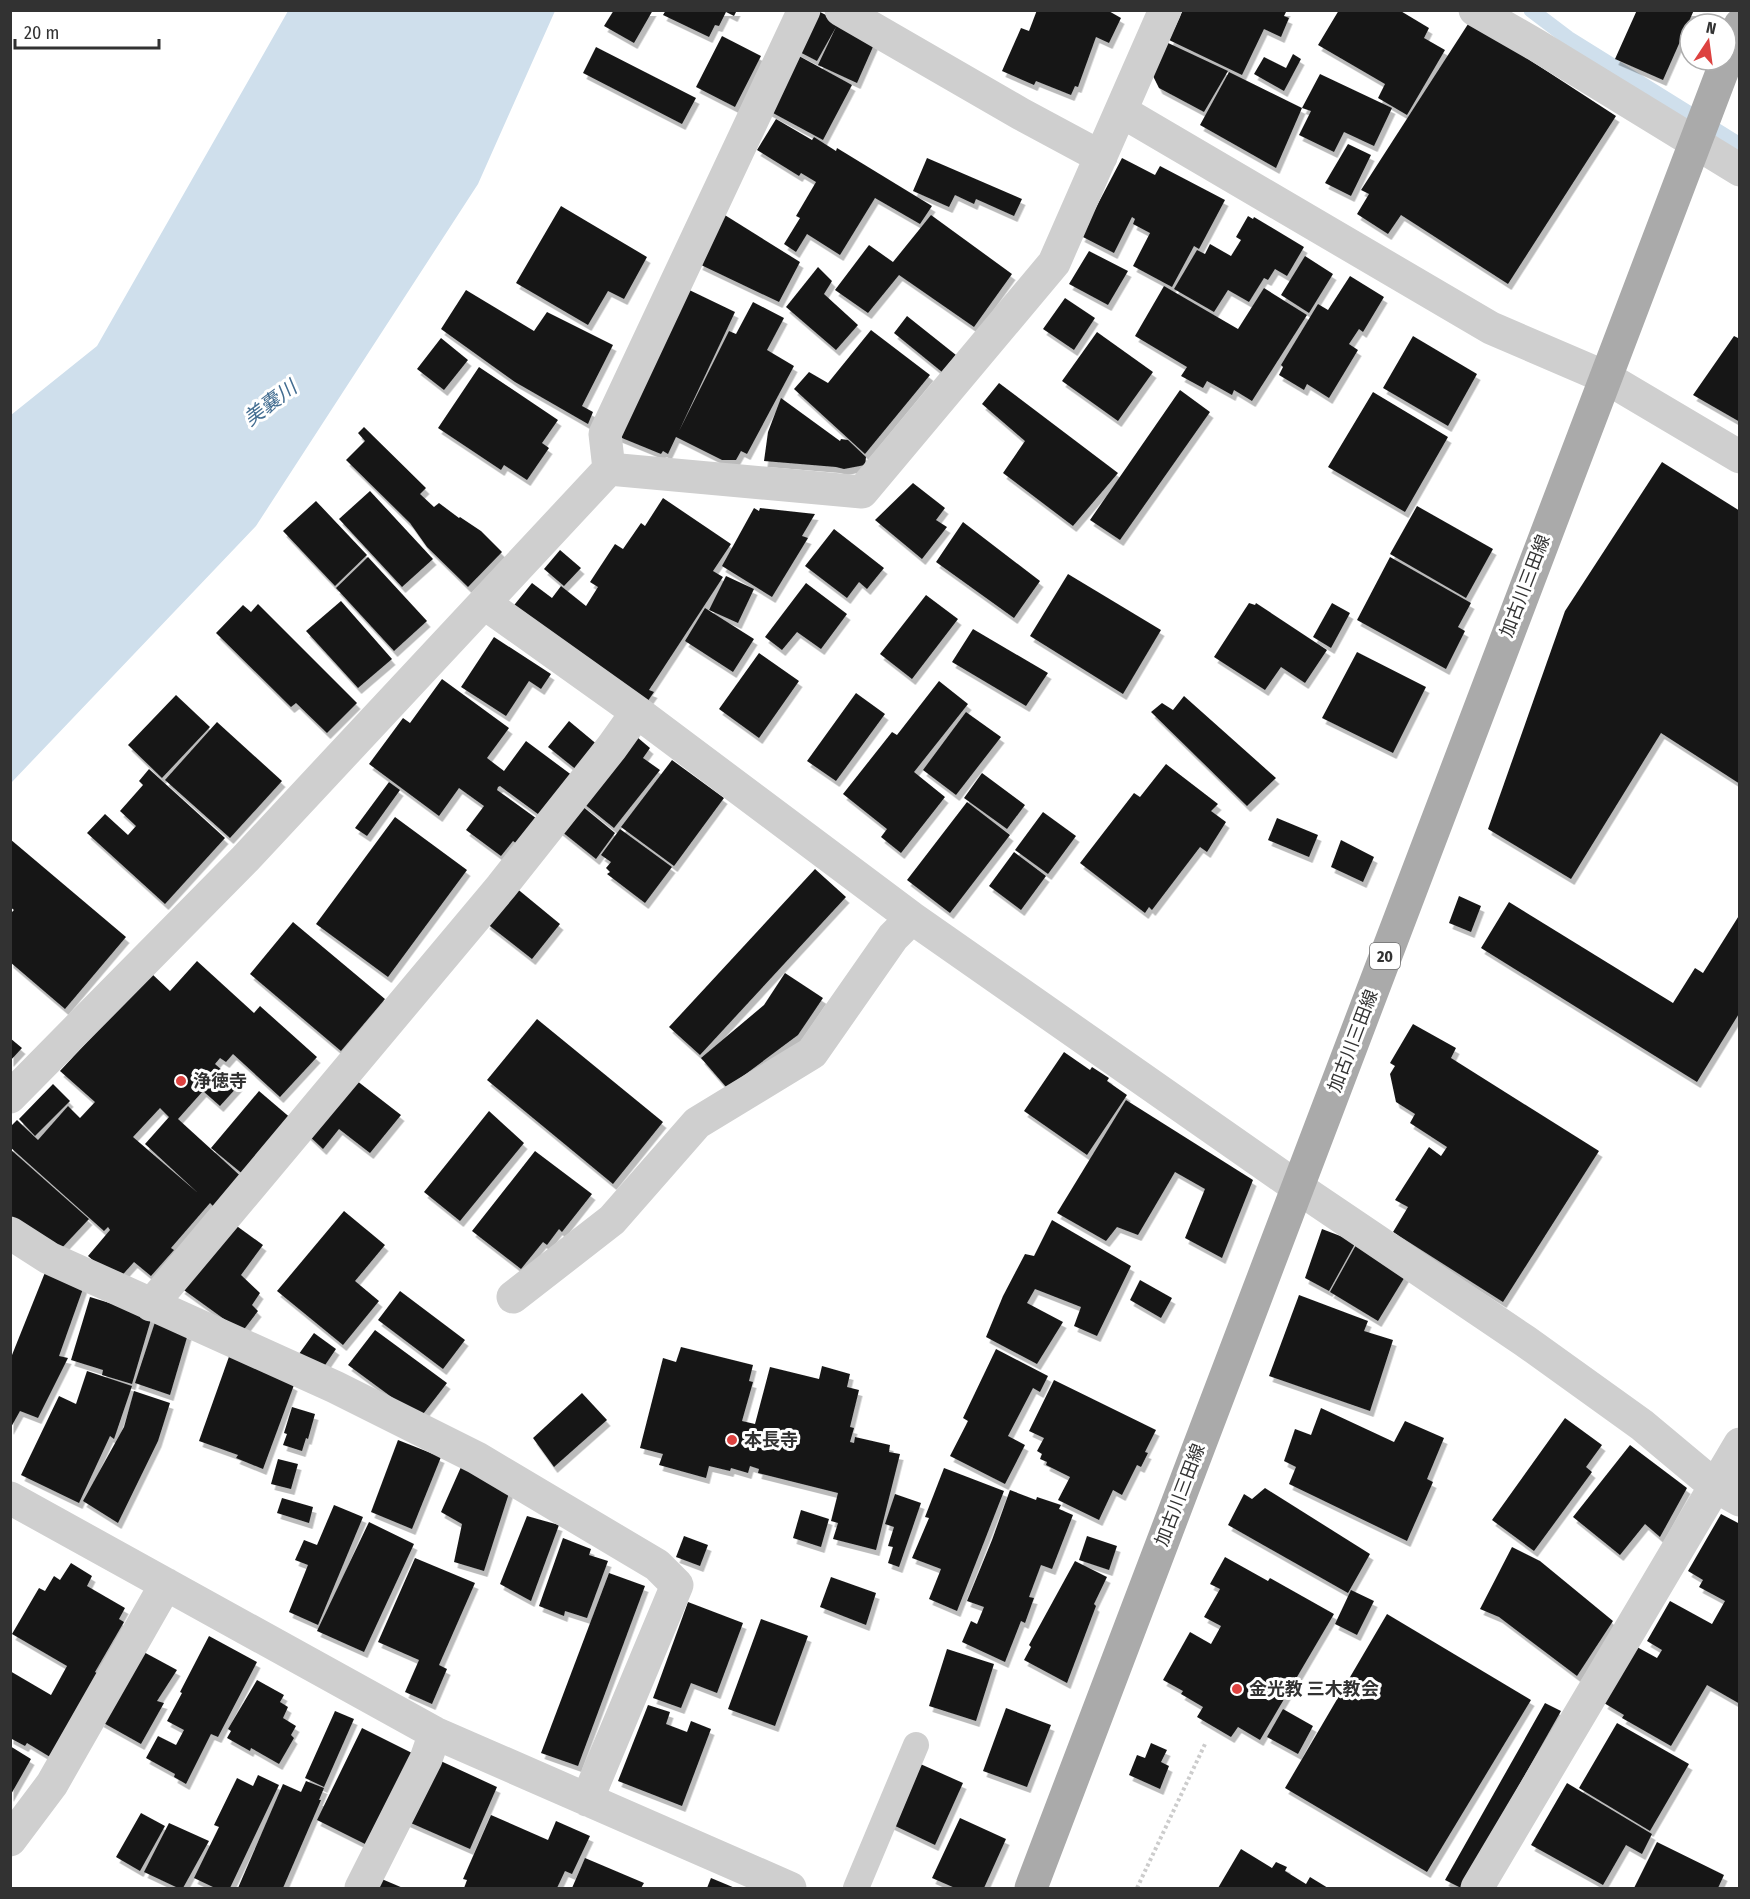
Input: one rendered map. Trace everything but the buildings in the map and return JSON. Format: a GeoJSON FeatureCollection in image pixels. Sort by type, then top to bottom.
{"type":"FeatureCollection","features":[{"type":"Feature","properties":{"kind":"main road","name":"加古川三田線"},"geometry":{"type":"LineString","coordinates":[[1030,1888],[1740,25]]}},
{"type":"Feature","properties":{"kind":"street"},"geometry":{"type":"LineString","coordinates":[[10,1097],[245,859],[609,469],[605,434],[804,10]]}},
{"type":"Feature","properties":{"kind":"street"},"geometry":{"type":"LineString","coordinates":[[841,10],[1021,114],[1101,156]]}},
{"type":"Feature","properties":{"kind":"street"},"geometry":{"type":"LineString","coordinates":[[609,469],[862,492],[1054,263],[1165,10]]}},
{"type":"Feature","properties":{"kind":"street"},"geometry":{"type":"LineString","coordinates":[[1475,10],[1740,170]]}},
{"type":"Feature","properties":{"kind":"street"},"geometry":{"type":"LineString","coordinates":[[1121,111],[1491,328],[1605,377],[1740,457]]}},
{"type":"Feature","properties":{"kind":"street"},"geometry":{"type":"LineString","coordinates":[[484,603],[637,712],[912,918],[1297,1187],[1525,1341],[1642,1425],[1727,1493]]}},
{"type":"Feature","properties":{"kind":"street"},"geometry":{"type":"LineString","coordinates":[[151,1305],[501,887],[637,712]]}},
{"type":"Feature","properties":{"kind":"street"},"geometry":{"type":"LineString","coordinates":[[513,1297],[612,1220],[697,1123],[812,1053],[893,937],[912,918]]}},
{"type":"Feature","properties":{"kind":"street"},"geometry":{"type":"LineString","coordinates":[[10,1233],[49,1258],[335,1387],[477,1458],[657,1565],[677,1585],[588,1800]]}},
{"type":"Feature","properties":{"kind":"street"},"geometry":{"type":"LineString","coordinates":[[1477,1888],[1727,1493],[1740,1444]]}},
{"type":"Feature","properties":{"kind":"street"},"geometry":{"type":"LineString","coordinates":[[10,1498],[435,1733],[790,1888]]}},
{"type":"Feature","properties":{"kind":"street"},"geometry":{"type":"LineString","coordinates":[[10,1840],[52,1784],[166,1584]]}},
{"type":"Feature","properties":{"kind":"street"},"geometry":{"type":"LineString","coordinates":[[361,1888],[426,1759],[435,1733]]}},
{"type":"Feature","properties":{"kind":"lane"},"geometry":{"type":"LineString","coordinates":[[856,1888],[916,1745]]}},
{"type":"Feature","properties":{"kind":"path"},"geometry":{"type":"LineString","coordinates":[[1137,1888],[1206,1742]]}},
{"type":"Feature","properties":{"kind":"water","name":"美嚢川"},"geometry":{"type":"Polygon","coordinates":[[[288,11],[555,11],[478,184],[256,526],[11,783],[11,415],[97,346],[288,11]]]}},
{"type":"Feature","properties":{"kind":"waterway"},"geometry":{"type":"LineString","coordinates":[[1531,10],[1568,38],[1740,145]]}},
{"type":"Feature","properties":{"kind":"place","name":"浄徳寺"},"geometry":{"type":"Point","coordinates":[181,1081]}},
{"type":"Feature","properties":{"kind":"place","name":"本長寺"},"geometry":{"type":"Point","coordinates":[732,1440]}},
{"type":"Feature","properties":{"kind":"place","name":"金光教 三木教会"},"geometry":{"type":"Point","coordinates":[1237,1689]}}]}
